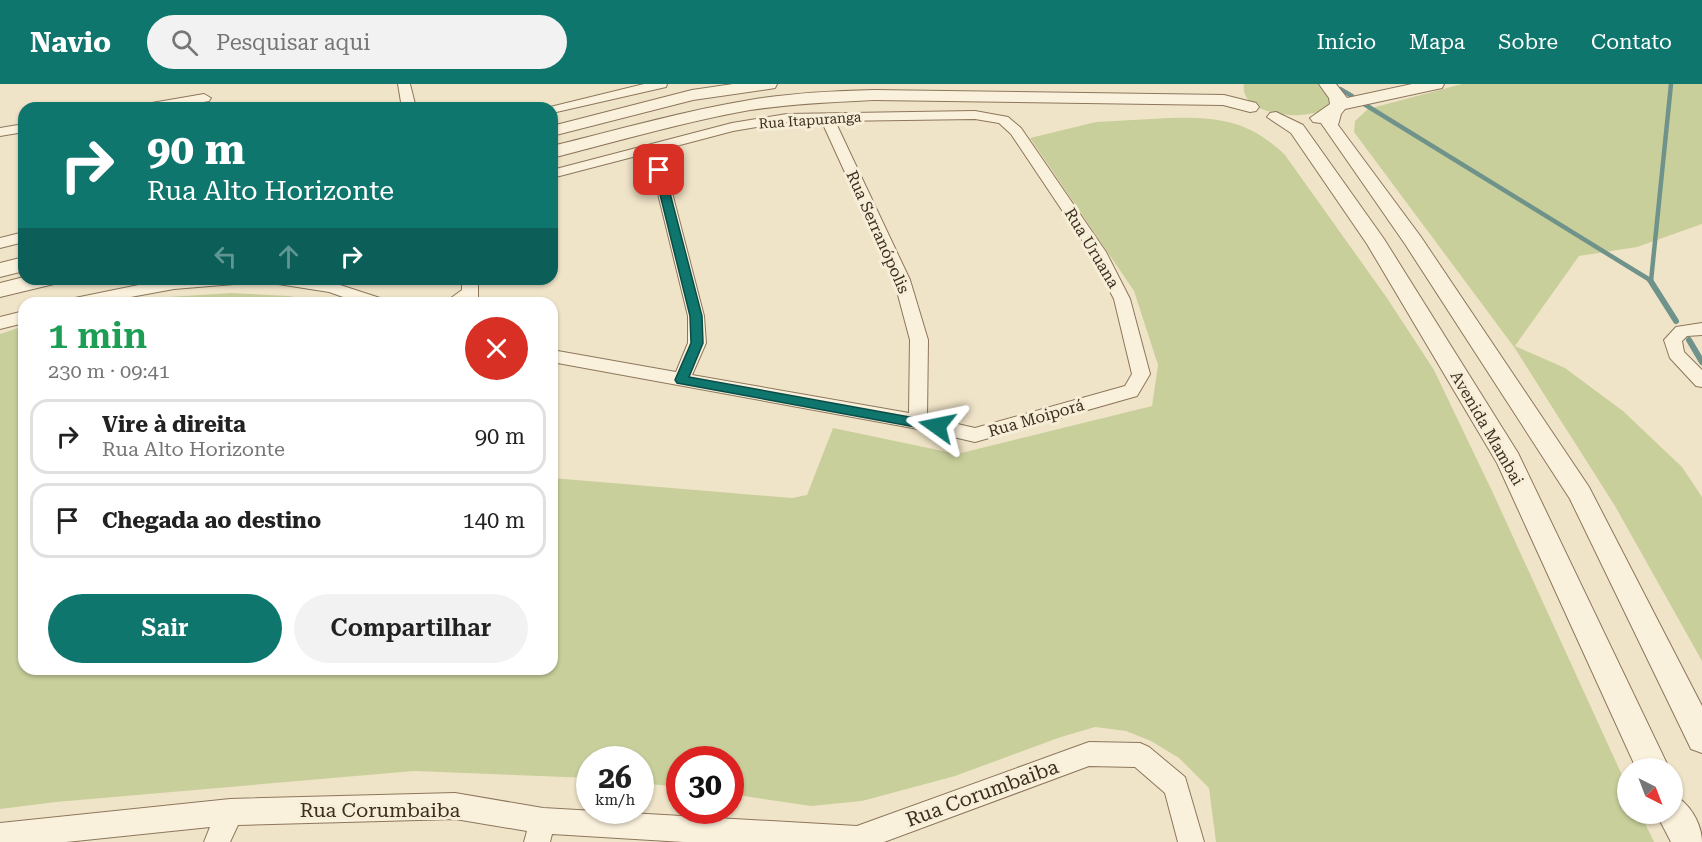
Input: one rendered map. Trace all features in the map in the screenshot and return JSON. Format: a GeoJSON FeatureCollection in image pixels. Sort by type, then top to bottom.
{"type":"FeatureCollection","features":[{"type":"Feature","properties":{"kind":"street"},"geometry":{"type":"LineString","coordinates":[[203,102],[205,84]]}},
{"type":"Feature","properties":{"kind":"street"},"geometry":{"type":"LineString","coordinates":[[404,84],[408,102]]}},
{"type":"Feature","properties":{"kind":"street"},"geometry":{"type":"LineString","coordinates":[[558,107],[605,90],[661,84]]}},
{"type":"Feature","properties":{"kind":"street"},"geometry":{"type":"LineString","coordinates":[[558,129],[692,95],[769,84]]}},
{"type":"Feature","properties":{"kind":"street"},"geometry":{"type":"LineString","coordinates":[[1078,84],[1150,86],[1230,84]]}},
{"type":"Feature","properties":{"kind":"street"},"geometry":{"type":"LineString","coordinates":[[1236,84],[1234,89],[1239,98],[1250,107]]}},
{"type":"Feature","properties":{"kind":"street"},"geometry":{"type":"LineString","coordinates":[[1327,84],[1338,97],[1329,125],[1414,241],[1580,494],[1702,738]]}},
{"type":"Feature","properties":{"kind":"street"},"geometry":{"type":"LineString","coordinates":[[558,150],[638,129],[751,105],[820,97],[874,95],[1224,100],[1276,117],[1304,120],[1320,118],[1336,109],[1436,84]]}},
{"type":"Feature","properties":{"kind":"street"},"geometry":{"type":"LineString","coordinates":[[627,111],[638,129]]}},
{"type":"Feature","properties":{"kind":"street","name":"Rua Itapuranga"},"geometry":{"type":"LineString","coordinates":[[558,173],[732,127],[787,118],[975,115],[1003,120]]}},
{"type":"Feature","properties":{"kind":"street","name":"Rua Serranópolis"},"geometry":{"type":"LineString","coordinates":[[826,116],[902,280],[919,340],[918,422]]}},
{"type":"Feature","properties":{"kind":"street","name":"Avenida Mambai"},"geometry":{"type":"LineString","coordinates":[[1276,117],[1297,129],[1377,243],[1509,460],[1648,758]]}},
{"type":"Feature","properties":{"kind":"street","name":"Rua Uruana"},"geometry":{"type":"LineString","coordinates":[[1003,120],[1016,131],[1098,252],[1122,299],[1142,374],[1131,391]]}},
{"type":"Feature","properties":{"kind":"street"},"geometry":{"type":"LineString","coordinates":[[0,132],[18,129]]}},
{"type":"Feature","properties":{"kind":"street"},"geometry":{"type":"LineString","coordinates":[[654,149],[696,316],[697,343],[681,380]]}},
{"type":"Feature","properties":{"kind":"street"},"geometry":{"type":"LineString","coordinates":[[0,243],[18,238]]}},
{"type":"Feature","properties":{"kind":"street"},"geometry":{"type":"LineString","coordinates":[[0,270],[18,266]]}},
{"type":"Feature","properties":{"kind":"street"},"geometry":{"type":"LineString","coordinates":[[0,290],[21,285]]}},
{"type":"Feature","properties":{"kind":"street"},"geometry":{"type":"LineString","coordinates":[[99,297],[158,285]]}},
{"type":"Feature","properties":{"kind":"street"},"geometry":{"type":"LineString","coordinates":[[318,285],[360,297]]}},
{"type":"Feature","properties":{"kind":"street"},"geometry":{"type":"LineString","coordinates":[[0,323],[18,318]]}},
{"type":"Feature","properties":{"kind":"street"},"geometry":{"type":"LineString","coordinates":[[1702,329],[1682,331],[1673,340],[1676,354],[1702,381]]}},
{"type":"Feature","properties":{"kind":"street","name":"Rua Moiporá"},"geometry":{"type":"LineString","coordinates":[[558,357],[918,422],[975,435],[1131,391]]}},
{"type":"Feature","properties":{"kind":"street","name":"Rua Corumbaiba"},"geometry":{"type":"LineString","coordinates":[[0,836],[230,812],[455,806],[540,831],[857,841],[1089,754],[1140,755],[1176,786],[1191,842]]}},
{"type":"Feature","properties":{"kind":"street"},"geometry":{"type":"LineString","coordinates":[[217,842],[230,812]]}},
{"type":"Feature","properties":{"kind":"street"},"geometry":{"type":"LineString","coordinates":[[1679,824],[1689,842]]}},
{"type":"Feature","properties":{"kind":"green space"},"geometry":{"type":"Polygon","coordinates":[[[1244,84],[1318,84],[1329,97],[1326,107],[1314,113],[1297,115],[1277,113],[1259,108],[1247,98],[1244,84]]]}},
{"type":"Feature","properties":{"kind":"green space"},"geometry":{"type":"Polygon","coordinates":[[[1462,84],[1702,84],[1702,224],[1637,247],[1579,256],[1515,346],[1565,368],[1623,411],[1682,467],[1702,497],[1702,661],[1615,506],[1514,347],[1354,132],[1355,121],[1368,109],[1462,84]]]}},
{"type":"Feature","properties":{"kind":"green space"},"geometry":{"type":"Polygon","coordinates":[[[1202,118],[1232,123],[1245,128],[1272,143],[1285,155],[1387,298],[1434,370],[1617,764],[1617,824],[1645,824],[1654,842],[1216,842],[1209,788],[1179,758],[1151,741],[1126,731],[1095,727],[955,776],[862,801],[811,806],[744,796],[744,746],[666,746],[666,786],[654,784],[654,746],[576,746],[576,777],[414,771],[56,802],[0,809],[0,334],[18,328],[18,675],[558,675],[558,478],[792,498],[807,495],[833,428],[957,454],[1152,406],[1158,365],[1134,291],[1030,138],[1096,122],[1202,118]]]}},
{"type":"Feature","properties":{"kind":"green space"},"geometry":{"type":"Polygon","coordinates":[[[231,293],[294,297],[169,297],[231,293]]]}},
{"type":"Feature","properties":{"kind":"waterway"},"geometry":{"type":"LineString","coordinates":[[1651,281],[1671,84]]}},
{"type":"Feature","properties":{"kind":"waterway"},"geometry":{"type":"LineString","coordinates":[[1340,89],[1352,96]]}},
{"type":"Feature","properties":{"kind":"waterway"},"geometry":{"type":"LineString","coordinates":[[1364,104],[1650,280],[1676,321]]}},
{"type":"Feature","properties":{"kind":"waterway"},"geometry":{"type":"LineString","coordinates":[[1689,340],[1702,362]]}},
{"type":"Feature","properties":{"kind":"route"},"geometry":{"type":"LineString","coordinates":[[659,170],[696,316],[697,343],[681,380],[937,426]]}}]}
